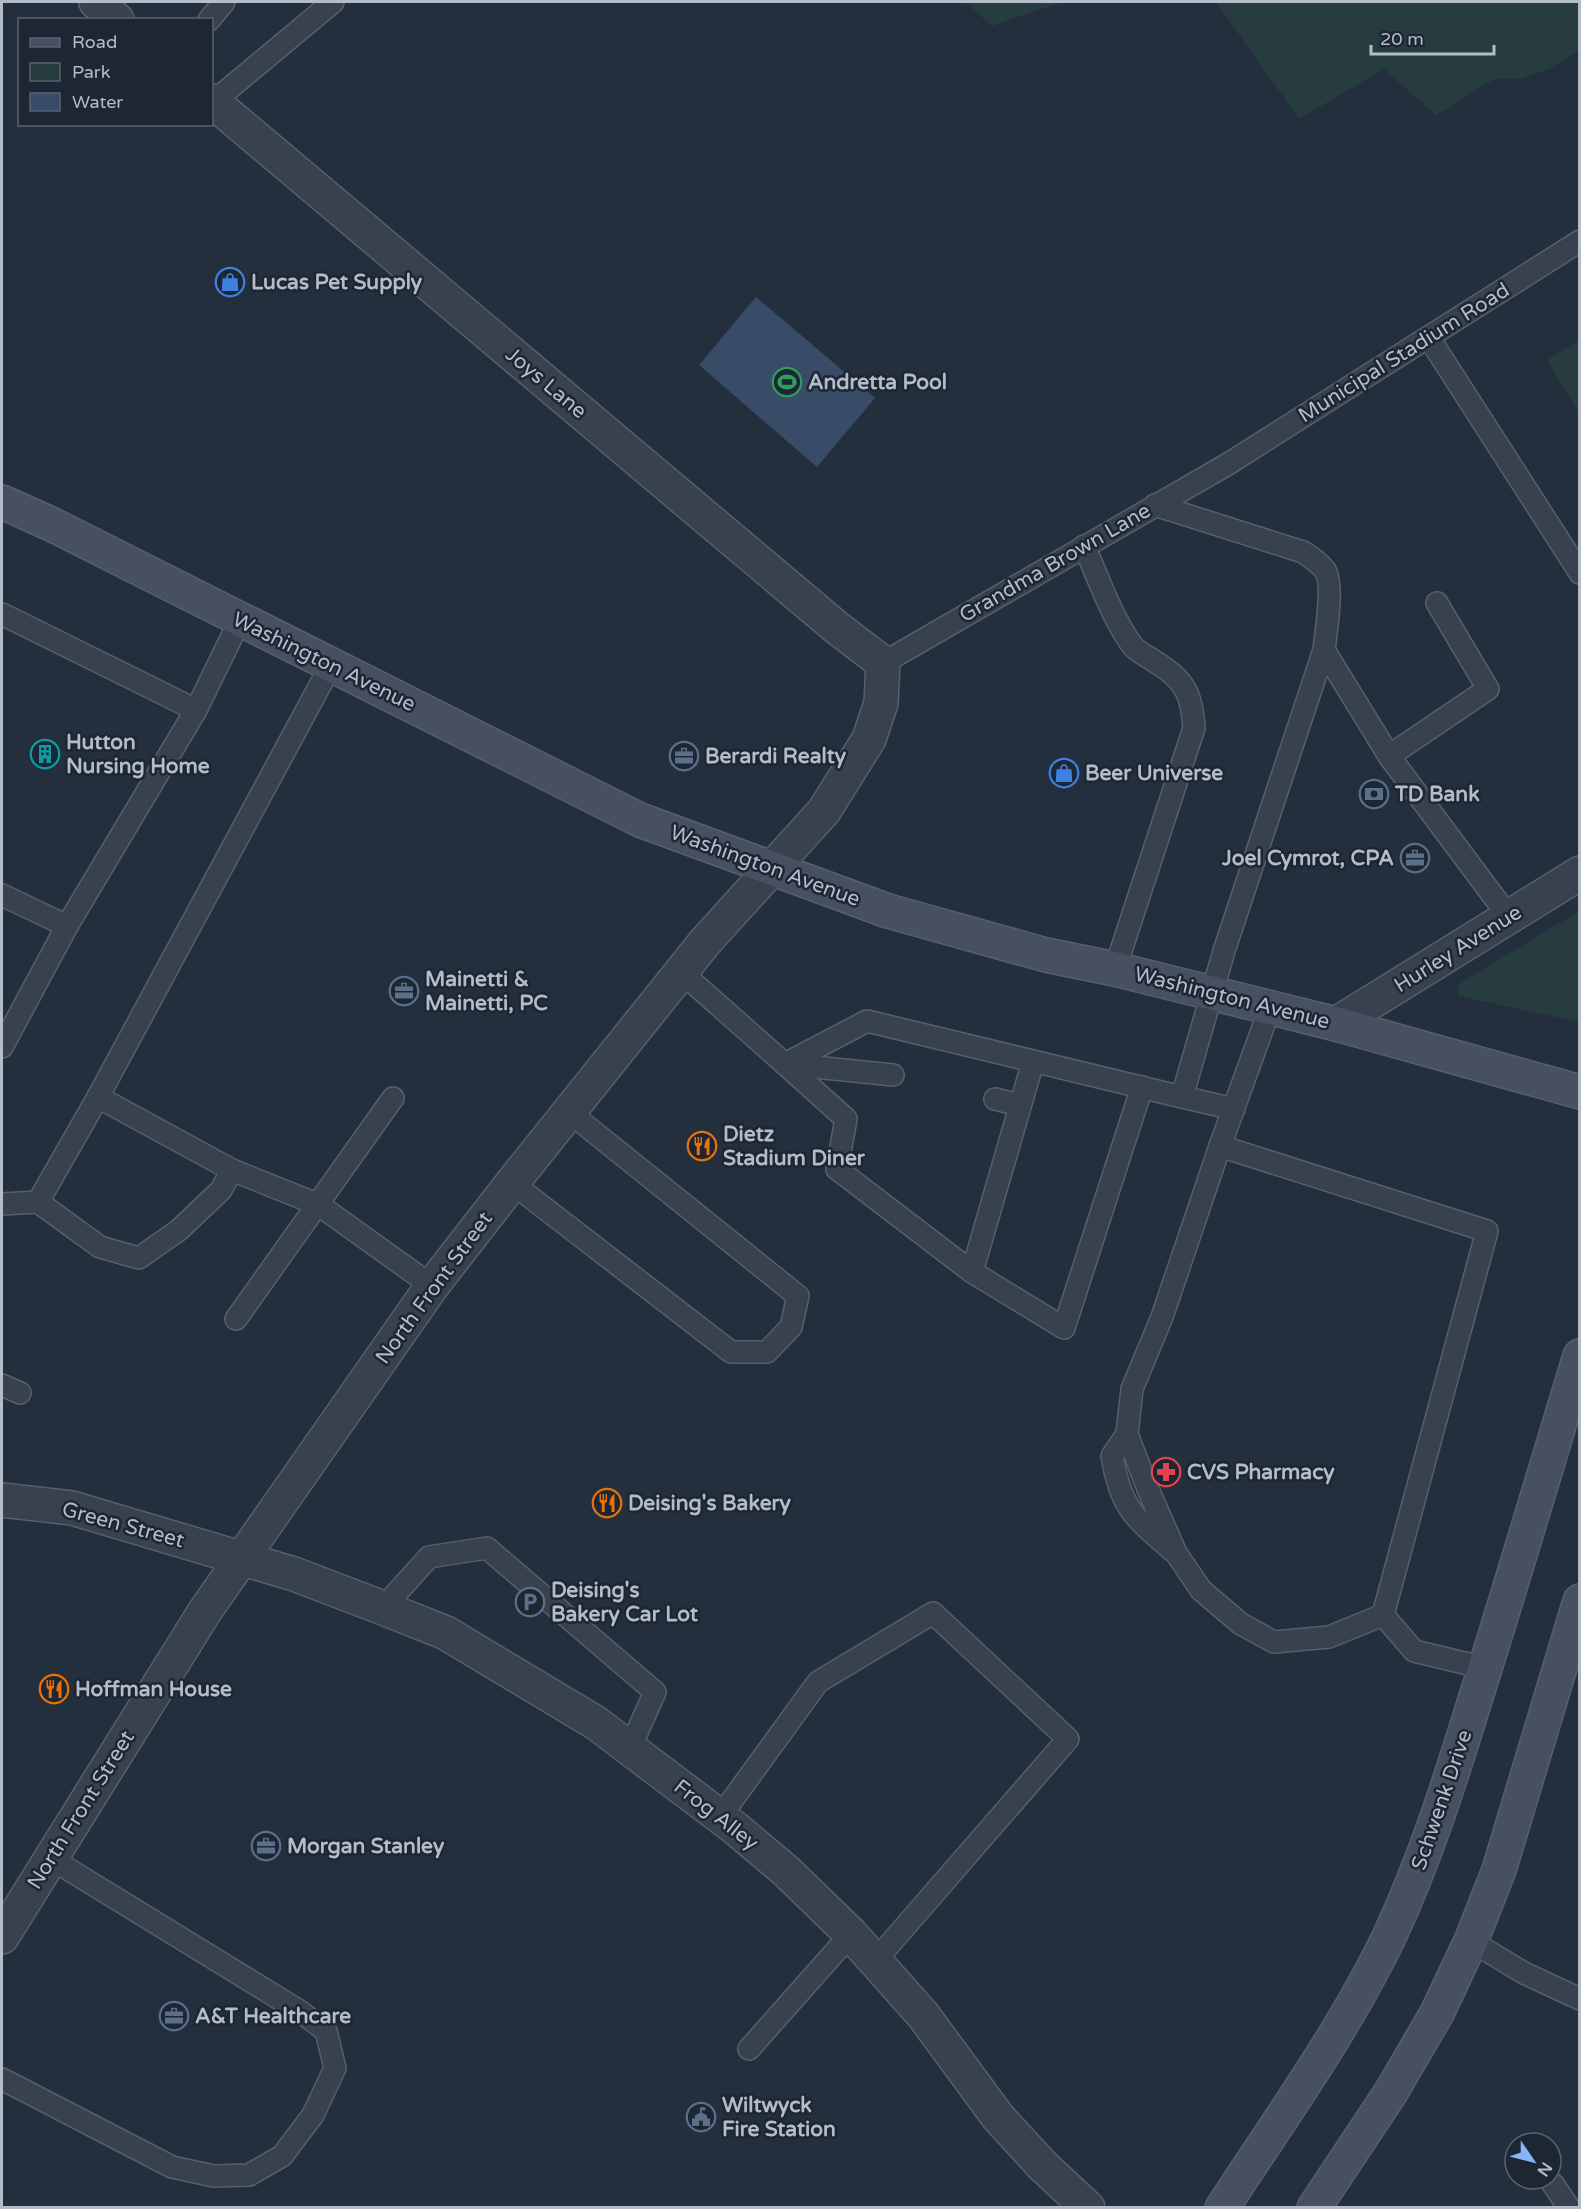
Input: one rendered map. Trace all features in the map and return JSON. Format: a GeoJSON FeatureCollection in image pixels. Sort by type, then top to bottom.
{"type":"FeatureCollection","features":[{"type":"Feature","properties":{"kind":"main road","name":"Washington Avenue"},"geometry":{"type":"LineString","coordinates":[[2,502],[51,524],[640,820],[888,911],[1046,955],[1115,969],[1336,1024],[1580,1092]]}},
{"type":"Feature","properties":{"kind":"main road","name":"Schwenk Drive"},"geometry":{"type":"LineString","coordinates":[[1222,2208],[1338,2029],[1388,1939],[1418,1872],[1485,1668],[1580,1356]]}},
{"type":"Feature","properties":{"kind":"main road"},"geometry":{"type":"LineString","coordinates":[[1314,2208],[1391,2092],[1437,2013],[1470,1941],[1499,1870],[1580,1601]]}},
{"type":"Feature","properties":{"kind":"street"},"geometry":{"type":"LineString","coordinates":[[96,2],[115,18]]}},
{"type":"Feature","properties":{"kind":"street","name":"Joys Lane"},"geometry":{"type":"LineString","coordinates":[[213,102],[836,627],[883,663]]}},
{"type":"Feature","properties":{"kind":"street","name":"North Front Street"},"geometry":{"type":"LineString","coordinates":[[2,1937],[205,1611],[432,1286],[681,972],[824,811],[869,739],[881,703],[883,663]]}},
{"type":"Feature","properties":{"kind":"street","name":"Hurley Avenue"},"geometry":{"type":"LineString","coordinates":[[1336,1024],[1580,873]]}},
{"type":"Feature","properties":{"kind":"street","name":"Green Street"},"geometry":{"type":"LineString","coordinates":[[2,1500],[72,1508],[242,1559]]}},
{"type":"Feature","properties":{"kind":"street","name":"Frog Alley"},"geometry":{"type":"LineString","coordinates":[[242,1559],[294,1574],[446,1634],[596,1723],[720,1817],[786,1871],[876,1960],[923,2015],[998,2117],[1088,2208]]}},
{"type":"Feature","properties":{"kind":"lane"},"geometry":{"type":"LineString","coordinates":[[211,18],[224,2]]}},
{"type":"Feature","properties":{"kind":"lane"},"geometry":{"type":"LineString","coordinates":[[213,100],[333,2]]}},
{"type":"Feature","properties":{"kind":"lane","name":"Municipal Stadium Road"},"geometry":{"type":"LineString","coordinates":[[1228,464],[1580,241]]}},
{"type":"Feature","properties":{"kind":"lane"},"geometry":{"type":"LineString","coordinates":[[1429,338],[1580,573]]}},
{"type":"Feature","properties":{"kind":"lane","name":"Grandma Brown Lane"},"geometry":{"type":"LineString","coordinates":[[883,663],[1228,464]]}},
{"type":"Feature","properties":{"kind":"lane"},"geometry":{"type":"LineString","coordinates":[[1155,505],[1303,552],[1316,561],[1326,573],[1329,599],[1324,650],[1224,951],[1182,1097]]}},
{"type":"Feature","properties":{"kind":"lane"},"geometry":{"type":"LineString","coordinates":[[1084,546],[1115,616],[1134,647],[1164,667],[1184,685],[1193,706],[1194,728],[1115,969]]}},
{"type":"Feature","properties":{"kind":"lane"},"geometry":{"type":"LineString","coordinates":[[1389,756],[1488,689],[1437,603]]}},
{"type":"Feature","properties":{"kind":"lane"},"geometry":{"type":"LineString","coordinates":[[2,614],[196,710]]}},
{"type":"Feature","properties":{"kind":"lane"},"geometry":{"type":"LineString","coordinates":[[4,1034],[196,710],[240,620]]}},
{"type":"Feature","properties":{"kind":"lane"},"geometry":{"type":"LineString","coordinates":[[1324,650],[1389,756],[1509,917]]}},
{"type":"Feature","properties":{"kind":"lane"},"geometry":{"type":"LineString","coordinates":[[38,1202],[98,1097],[331,665]]}},
{"type":"Feature","properties":{"kind":"lane"},"geometry":{"type":"LineString","coordinates":[[2,895],[67,926]]}},
{"type":"Feature","properties":{"kind":"lane"},"geometry":{"type":"LineString","coordinates":[[681,972],[846,1119],[837,1169],[972,1272],[1064,1328],[1142,1087]]}},
{"type":"Feature","properties":{"kind":"lane"},"geometry":{"type":"LineString","coordinates":[[1270,1008],[1162,1317],[1132,1389],[1127,1434],[1176,1553],[1201,1590],[1241,1624],[1274,1642],[1329,1637],[1383,1615]]}},
{"type":"Feature","properties":{"kind":"lane"},"geometry":{"type":"LineString","coordinates":[[785,1064],[867,1021],[1234,1109]]}},
{"type":"Feature","properties":{"kind":"lane"},"geometry":{"type":"LineString","coordinates":[[972,1272],[1033,1062]]}},
{"type":"Feature","properties":{"kind":"lane"},"geometry":{"type":"LineString","coordinates":[[785,1064],[893,1075]]}},
{"type":"Feature","properties":{"kind":"lane"},"geometry":{"type":"LineString","coordinates":[[98,1097],[232,1170],[318,1205],[432,1286]]}},
{"type":"Feature","properties":{"kind":"lane"},"geometry":{"type":"LineString","coordinates":[[236,1319],[393,1098]]}},
{"type":"Feature","properties":{"kind":"lane"},"geometry":{"type":"LineString","coordinates":[[995,1100],[1020,1105]]}},
{"type":"Feature","properties":{"kind":"lane"},"geometry":{"type":"LineString","coordinates":[[512,1183],[731,1352],[767,1352],[791,1327],[798,1296],[569,1112]]}},
{"type":"Feature","properties":{"kind":"lane"},"geometry":{"type":"LineString","coordinates":[[1220,1146],[1487,1231],[1383,1615]]}},
{"type":"Feature","properties":{"kind":"lane"},"geometry":{"type":"LineString","coordinates":[[2,1204],[38,1202],[100,1247],[139,1258],[179,1230],[221,1190],[232,1170]]}},
{"type":"Feature","properties":{"kind":"lane"},"geometry":{"type":"LineString","coordinates":[[383,1608],[429,1557],[487,1548],[655,1692],[630,1749]]}},
{"type":"Feature","properties":{"kind":"lane"},"geometry":{"type":"LineString","coordinates":[[720,1817],[818,1682],[933,1613],[1068,1739],[876,1960]]}},
{"type":"Feature","properties":{"kind":"lane"},"geometry":{"type":"LineString","coordinates":[[1383,1615],[1414,1651],[1485,1668]]}},
{"type":"Feature","properties":{"kind":"lane"},"geometry":{"type":"LineString","coordinates":[[2,2079],[172,2167],[214,2176],[249,2175],[282,2156],[313,2115],[335,2068],[326,2031],[301,2012],[50,1858]]}},
{"type":"Feature","properties":{"kind":"lane"},"geometry":{"type":"LineString","coordinates":[[750,2049],[851,1934]]}},
{"type":"Feature","properties":{"kind":"lane"},"geometry":{"type":"LineString","coordinates":[[1470,1941],[1524,1974],[1580,1999]]}},
{"type":"Feature","properties":{"kind":"lane"},"geometry":{"type":"LineString","coordinates":[[1558,2191],[1569,2208]]}},
{"type":"Feature","properties":{"kind":"green space"},"geometry":{"type":"Polygon","coordinates":[[[965,2],[1062,2],[992,26],[965,2]]]}},
{"type":"Feature","properties":{"kind":"green space"},"geometry":{"type":"Polygon","coordinates":[[[1216,2],[1579,2],[1579,50],[1551,68],[1520,79],[1494,79],[1436,115],[1384,69],[1299,119],[1216,2]]]}},
{"type":"Feature","properties":{"kind":"green space"},"geometry":{"type":"Polygon","coordinates":[[[1579,340],[1579,413],[1547,360],[1579,340]]]}},
{"type":"Feature","properties":{"kind":"green space"},"geometry":{"type":"Polygon","coordinates":[[[1579,911],[1579,1022],[1459,996],[1457,990],[1459,984],[1579,911]]]}},
{"type":"Feature","properties":{"kind":"water","name":"Andretta Pool"},"geometry":{"type":"Polygon","coordinates":[[[756,297],[875,398],[817,467],[699,365],[756,297]]]}},
{"type":"Feature","properties":{"kind":"place","name":"Lucas Pet Supply"},"geometry":{"type":"Point","coordinates":[230,282]}},
{"type":"Feature","properties":{"kind":"place","name":"Andretta Pool"},"geometry":{"type":"Point","coordinates":[787,382]}},
{"type":"Feature","properties":{"kind":"place","name":"Hutton Nursing Home"},"geometry":{"type":"Point","coordinates":[45,754]}},
{"type":"Feature","properties":{"kind":"place","name":"Berardi Realty"},"geometry":{"type":"Point","coordinates":[684,756]}},
{"type":"Feature","properties":{"kind":"place","name":"Beer Universe"},"geometry":{"type":"Point","coordinates":[1064,773]}},
{"type":"Feature","properties":{"kind":"place","name":"TD Bank"},"geometry":{"type":"Point","coordinates":[1374,794]}},
{"type":"Feature","properties":{"kind":"place","name":"Joel Cymrot, CPA"},"geometry":{"type":"Point","coordinates":[1415,858]}},
{"type":"Feature","properties":{"kind":"place","name":"Mainetti & Mainetti, PC"},"geometry":{"type":"Point","coordinates":[404,991]}},
{"type":"Feature","properties":{"kind":"place","name":"Dietz Stadium Diner"},"geometry":{"type":"Point","coordinates":[702,1146]}},
{"type":"Feature","properties":{"kind":"place","name":"CVS Pharmacy"},"geometry":{"type":"Point","coordinates":[1166,1472]}},
{"type":"Feature","properties":{"kind":"place","name":"Deising's Bakery"},"geometry":{"type":"Point","coordinates":[607,1503]}},
{"type":"Feature","properties":{"kind":"place","name":"Deising's Bakery Car Lot"},"geometry":{"type":"Point","coordinates":[530,1602]}},
{"type":"Feature","properties":{"kind":"place","name":"Hoffman House"},"geometry":{"type":"Point","coordinates":[54,1689]}},
{"type":"Feature","properties":{"kind":"place","name":"Morgan Stanley"},"geometry":{"type":"Point","coordinates":[266,1846]}},
{"type":"Feature","properties":{"kind":"place","name":"A&T Healthcare"},"geometry":{"type":"Point","coordinates":[174,2016]}},
{"type":"Feature","properties":{"kind":"place","name":"Wiltwyck Fire Station"},"geometry":{"type":"Point","coordinates":[701,2117]}}]}
